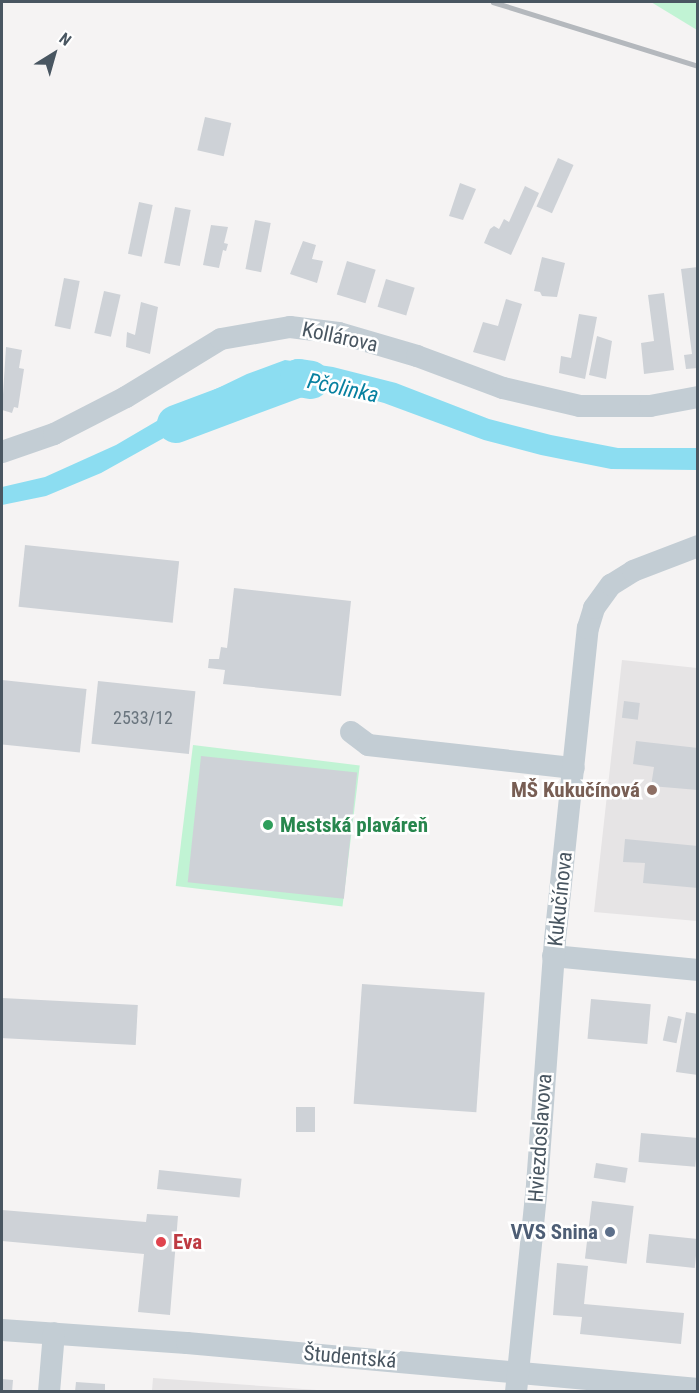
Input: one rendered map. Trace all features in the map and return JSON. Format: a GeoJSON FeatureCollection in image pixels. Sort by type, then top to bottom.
{"type":"FeatureCollection","features":[{"type":"Feature","properties":{"kind":"street","name":"Kollárova"},"geometry":{"type":"LineString","coordinates":[[2,452],[65,429],[126,397],[221,339],[290,327],[339,333],[417,356],[503,388],[579,406],[650,406],[698,397]]}},
{"type":"Feature","properties":{"kind":"street","name":"Kukučínova"},"geometry":{"type":"LineString","coordinates":[[698,546],[623,576],[611,585],[594,608],[588,628],[554,956],[698,970]]}},
{"type":"Feature","properties":{"kind":"street"},"geometry":{"type":"LineString","coordinates":[[351,732],[368,745],[574,768]]}},
{"type":"Feature","properties":{"kind":"street","name":"Hviezdoslavova"},"geometry":{"type":"LineString","coordinates":[[517,1382],[537,1185],[554,956]]}},
{"type":"Feature","properties":{"kind":"street","name":"Študentská"},"geometry":{"type":"LineString","coordinates":[[2,1330],[54,1333],[517,1382],[698,1389]]}},
{"type":"Feature","properties":{"kind":"street"},"geometry":{"type":"LineString","coordinates":[[49,1392],[54,1333]]}},
{"type":"Feature","properties":{"kind":"shaded area","name":"MŠ Kukučínová"},"geometry":{"type":"Polygon","coordinates":[[[622,660],[697,668],[697,921],[594,912],[622,660]]]}},
{"type":"Feature","properties":{"kind":"shaded area"},"geometry":{"type":"Polygon","coordinates":[[[153,1378],[331,1391],[152,1391],[153,1378]]]}},
{"type":"Feature","properties":{"kind":"green space"},"geometry":{"type":"Polygon","coordinates":[[[651,2],[697,2],[697,30],[651,2]]]}},
{"type":"Feature","properties":{"kind":"green space","name":"Mestská plaváreň"},"geometry":{"type":"Polygon","coordinates":[[[193,745],[360,765],[342,906],[176,886],[193,745]]]}},
{"type":"Feature","properties":{"kind":"water"},"geometry":{"type":"Polygon","coordinates":[[[285,360],[333,367],[396,383],[489,419],[551,435],[618,448],[697,448],[697,470],[611,469],[541,455],[484,440],[384,403],[326,387],[297,383],[241,395],[101,473],[46,496],[2,505],[2,487],[45,477],[116,445],[191,401],[247,374],[285,360]]]}},
{"type":"Feature","properties":{"kind":"building"},"geometry":{"type":"Polygon","coordinates":[[[205,117],[231,123],[224,156],[197,150],[205,117]]]}},
{"type":"Feature","properties":{"kind":"building"},"geometry":{"type":"Polygon","coordinates":[[[558,158],[574,165],[552,213],[536,206],[558,158]]]}},
{"type":"Feature","properties":{"kind":"building"},"geometry":{"type":"Polygon","coordinates":[[[460,183],[476,189],[463,220],[449,216],[460,183]]]}},
{"type":"Feature","properties":{"kind":"building"},"geometry":{"type":"Polygon","coordinates":[[[525,186],[539,193],[511,255],[484,243],[490,229],[494,226],[499,229],[504,219],[509,222],[525,186]]]}},
{"type":"Feature","properties":{"kind":"building"},"geometry":{"type":"Polygon","coordinates":[[[139,202],[153,205],[142,257],[128,254],[139,202]]]}},
{"type":"Feature","properties":{"kind":"building"},"geometry":{"type":"Polygon","coordinates":[[[175,207],[191,210],[180,266],[164,263],[175,207]]]}},
{"type":"Feature","properties":{"kind":"building"},"geometry":{"type":"Polygon","coordinates":[[[255,220],[271,223],[261,272],[245,269],[255,220]]]}},
{"type":"Feature","properties":{"kind":"building"},"geometry":{"type":"Polygon","coordinates":[[[211,225],[228,227],[224,243],[228,244],[226,251],[223,250],[219,268],[203,265],[211,225]]]}},
{"type":"Feature","properties":{"kind":"building"},"geometry":{"type":"Polygon","coordinates":[[[303,241],[316,245],[312,259],[323,261],[317,283],[290,274],[303,241]]]}},
{"type":"Feature","properties":{"kind":"building"},"geometry":{"type":"Polygon","coordinates":[[[542,257],[565,263],[557,297],[542,296],[540,292],[534,291],[542,257]]]}},
{"type":"Feature","properties":{"kind":"building"},"geometry":{"type":"Polygon","coordinates":[[[347,261],[376,270],[365,303],[337,294],[347,261]]]}},
{"type":"Feature","properties":{"kind":"building"},"geometry":{"type":"Polygon","coordinates":[[[698,267],[698,368],[686,369],[684,355],[692,354],[681,269],[698,267]]]}},
{"type":"Feature","properties":{"kind":"building"},"geometry":{"type":"Polygon","coordinates":[[[64,278],[80,281],[70,329],[55,326],[64,278]]]}},
{"type":"Feature","properties":{"kind":"building"},"geometry":{"type":"Polygon","coordinates":[[[386,279],[415,288],[406,316],[378,307],[386,279]]]}},
{"type":"Feature","properties":{"kind":"building"},"geometry":{"type":"Polygon","coordinates":[[[104,291],[121,295],[111,337],[94,333],[104,291]]]}},
{"type":"Feature","properties":{"kind":"building"},"geometry":{"type":"Polygon","coordinates":[[[664,293],[674,370],[644,374],[641,343],[654,341],[648,295],[664,293]]]}},
{"type":"Feature","properties":{"kind":"building"},"geometry":{"type":"Polygon","coordinates":[[[506,299],[522,304],[505,361],[473,352],[483,322],[498,326],[506,299]]]}},
{"type":"Feature","properties":{"kind":"building"},"geometry":{"type":"Polygon","coordinates":[[[141,302],[158,307],[150,354],[126,347],[127,332],[135,335],[141,302]]]}},
{"type":"Feature","properties":{"kind":"building"},"geometry":{"type":"Polygon","coordinates":[[[579,314],[597,317],[585,379],[559,373],[561,356],[571,358],[579,314]]]}},
{"type":"Feature","properties":{"kind":"building"},"geometry":{"type":"Polygon","coordinates":[[[597,336],[612,341],[606,379],[589,375],[597,336]]]}},
{"type":"Feature","properties":{"kind":"building"},"geometry":{"type":"Polygon","coordinates":[[[6,347],[22,350],[19,368],[24,369],[18,408],[14,407],[12,413],[2,410],[6,347]]]}},
{"type":"Feature","properties":{"kind":"building"},"geometry":{"type":"Polygon","coordinates":[[[25,545],[179,561],[173,623],[19,607],[25,545]]]}},
{"type":"Feature","properties":{"kind":"building"},"geometry":{"type":"Polygon","coordinates":[[[234,588],[351,601],[341,696],[223,684],[225,670],[208,668],[209,659],[219,659],[221,647],[227,648],[234,588]]]}},
{"type":"Feature","properties":{"kind":"building"},"geometry":{"type":"Polygon","coordinates":[[[2,680],[87,689],[80,753],[2,744],[2,680]]]}},
{"type":"Feature","properties":{"kind":"building"},"geometry":{"type":"Polygon","coordinates":[[[98,681],[195,691],[189,754],[91,744],[98,681]]]}},
{"type":"Feature","properties":{"kind":"building"},"geometry":{"type":"Polygon","coordinates":[[[624,701],[640,703],[638,720],[622,718],[624,701]]]}},
{"type":"Feature","properties":{"kind":"building"},"geometry":{"type":"Polygon","coordinates":[[[636,741],[698,748],[698,790],[651,786],[654,767],[633,764],[636,741]]]}},
{"type":"Feature","properties":{"kind":"building","name":"Mestská plaváreň"},"geometry":{"type":"Polygon","coordinates":[[[201,756],[357,772],[344,899],[188,882],[201,756]]]}},
{"type":"Feature","properties":{"kind":"building"},"geometry":{"type":"Polygon","coordinates":[[[625,839],[698,846],[698,888],[643,883],[645,863],[623,862],[625,839]]]}},
{"type":"Feature","properties":{"kind":"building"},"geometry":{"type":"Polygon","coordinates":[[[362,984],[485,993],[476,1112],[354,1104],[362,984]]]}},
{"type":"Feature","properties":{"kind":"building"},"geometry":{"type":"Polygon","coordinates":[[[2,998],[138,1005],[136,1045],[2,1038],[2,998]]]}},
{"type":"Feature","properties":{"kind":"building"},"geometry":{"type":"Polygon","coordinates":[[[591,999],[651,1004],[647,1044],[588,1039],[591,999]]]}},
{"type":"Feature","properties":{"kind":"building"},"geometry":{"type":"Polygon","coordinates":[[[686,1012],[698,1014],[698,1075],[676,1072],[686,1012]]]}},
{"type":"Feature","properties":{"kind":"building"},"geometry":{"type":"Polygon","coordinates":[[[668,1016],[682,1019],[676,1043],[663,1040],[668,1016]]]}},
{"type":"Feature","properties":{"kind":"building"},"geometry":{"type":"Polygon","coordinates":[[[296,1107],[315,1107],[315,1132],[296,1132],[296,1107]]]}},
{"type":"Feature","properties":{"kind":"building"},"geometry":{"type":"Polygon","coordinates":[[[641,1133],[698,1138],[695,1167],[638,1162],[641,1133]]]}},
{"type":"Feature","properties":{"kind":"building"},"geometry":{"type":"Polygon","coordinates":[[[596,1163],[628,1168],[625,1183],[594,1178],[596,1163]]]}},
{"type":"Feature","properties":{"kind":"building"},"geometry":{"type":"Polygon","coordinates":[[[159,1170],[242,1179],[240,1198],[157,1189],[159,1170]]]}},
{"type":"Feature","properties":{"kind":"building","name":"VVS Snina"},"geometry":{"type":"Polygon","coordinates":[[[592,1201],[634,1206],[627,1264],[585,1259],[592,1201]]]}},
{"type":"Feature","properties":{"kind":"building"},"geometry":{"type":"Polygon","coordinates":[[[2,1210],[146,1222],[147,1214],[178,1216],[170,1315],[138,1312],[144,1254],[2,1241],[2,1210]]]}},
{"type":"Feature","properties":{"kind":"building"},"geometry":{"type":"Polygon","coordinates":[[[649,1234],[698,1239],[695,1268],[646,1263],[649,1234]]]}},
{"type":"Feature","properties":{"kind":"building"},"geometry":{"type":"Polygon","coordinates":[[[557,1263],[588,1266],[584,1304],[684,1313],[681,1344],[580,1334],[582,1317],[553,1315],[557,1263]]]}},
{"type":"Feature","properties":{"kind":"building"},"geometry":{"type":"Polygon","coordinates":[[[2,1379],[13,1380],[12,1392],[2,1392],[2,1379]]]}},
{"type":"Feature","properties":{"kind":"building"},"geometry":{"type":"Polygon","coordinates":[[[76,1382],[105,1384],[105,1392],[75,1392],[76,1382]]]}},
{"type":"Feature","properties":{"kind":"waterway","name":"Pčolinka"},"geometry":{"type":"LineString","coordinates":[[176,424],[299,378],[311,380]]}},
{"type":"Feature","properties":{"kind":"railway"},"geometry":{"type":"LineString","coordinates":[[493,2],[698,66]]}},
{"type":"Feature","properties":{"kind":"place","name":"MŠ Kukučínová"},"geometry":{"type":"Point","coordinates":[652,790]}},
{"type":"Feature","properties":{"kind":"place","name":"Mestská plaváreň"},"geometry":{"type":"Point","coordinates":[268,825]}},
{"type":"Feature","properties":{"kind":"place","name":"VVS Snina"},"geometry":{"type":"Point","coordinates":[610,1232]}},
{"type":"Feature","properties":{"kind":"place","name":"Eva"},"geometry":{"type":"Point","coordinates":[161,1242]}}]}
